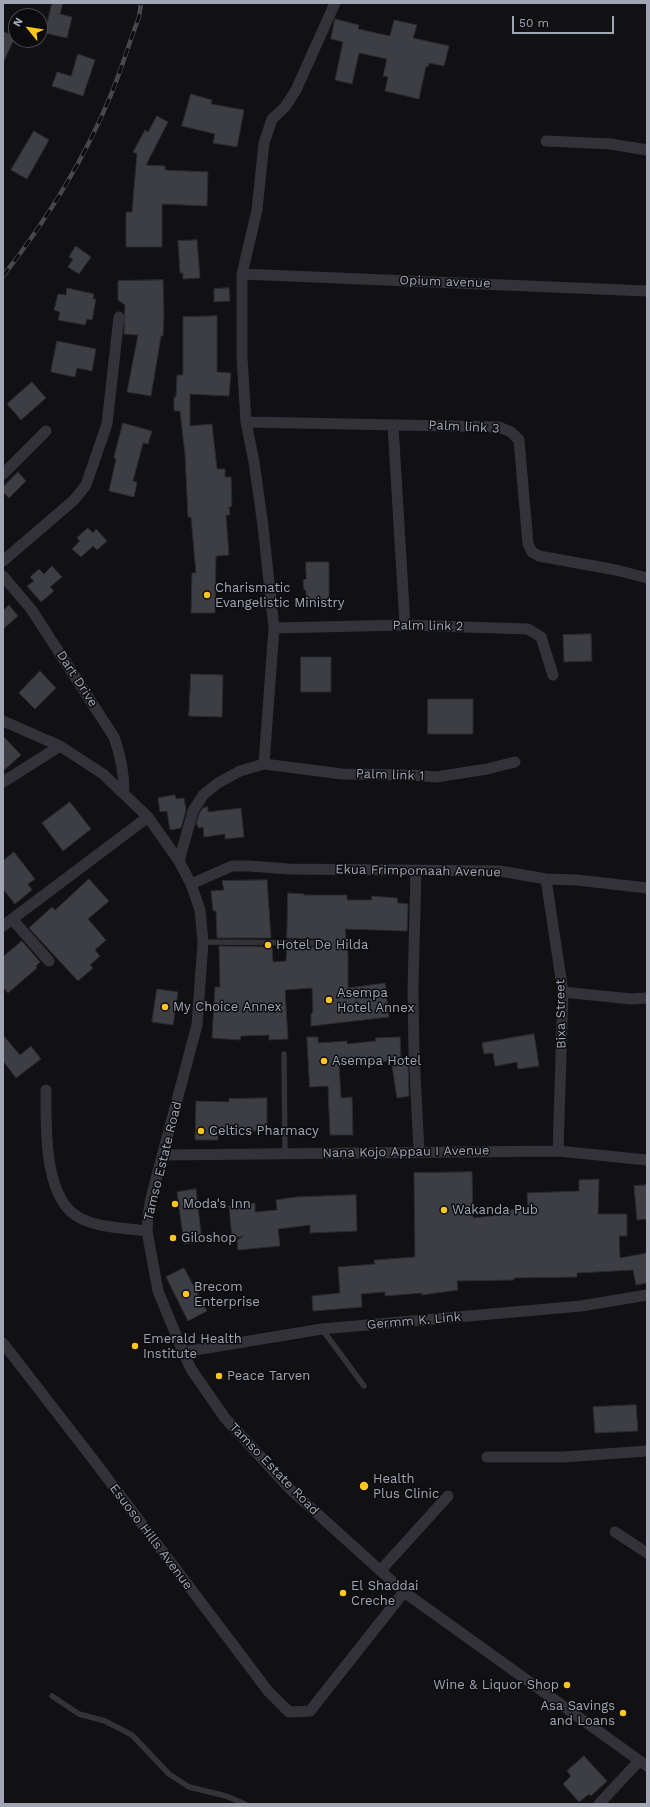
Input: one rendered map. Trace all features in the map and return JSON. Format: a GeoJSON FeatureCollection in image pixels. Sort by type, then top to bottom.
{"type":"FeatureCollection","features":[{"type":"Feature","properties":{"kind":"street"},"geometry":{"type":"LineString","coordinates":[[179,861],[193,812],[203,795],[218,783],[240,771],[264,764],[274,628],[263,526],[254,462],[246,422],[242,358],[242,274],[257,210],[264,143],[272,119],[285,107],[296,90],[335,3]]}},
{"type":"Feature","properties":{"kind":"street"},"geometry":{"type":"LineString","coordinates":[[546,141],[611,144],[647,150]]}},
{"type":"Feature","properties":{"kind":"street","name":"Opium avenue"},"geometry":{"type":"LineString","coordinates":[[242,274],[647,291]]}},
{"type":"Feature","properties":{"kind":"street"},"geometry":{"type":"LineString","coordinates":[[3,561],[74,500],[86,485],[107,424],[119,317]]}},
{"type":"Feature","properties":{"kind":"street","name":"Palm link 3"},"geometry":{"type":"LineString","coordinates":[[246,422],[499,427],[511,432],[519,440],[528,544],[532,552],[539,556],[616,570],[647,578]]}},
{"type":"Feature","properties":{"kind":"street"},"geometry":{"type":"LineString","coordinates":[[393,424],[404,625]]}},
{"type":"Feature","properties":{"kind":"street"},"geometry":{"type":"LineString","coordinates":[[3,474],[46,431]]}},
{"type":"Feature","properties":{"kind":"street","name":"Dart Drive"},"geometry":{"type":"LineString","coordinates":[[3,576],[30,609],[114,737],[124,772],[124,793]]}},
{"type":"Feature","properties":{"kind":"street","name":"Palm link 2"},"geometry":{"type":"LineString","coordinates":[[274,628],[404,625],[528,629],[541,637],[553,675]]}},
{"type":"Feature","properties":{"kind":"street","name":"Tamso Estate Road"},"geometry":{"type":"LineString","coordinates":[[3,721],[60,746],[103,774],[124,793],[148,817],[179,861],[191,884],[200,910],[203,942],[197,1025],[164,1155],[151,1198],[147,1231],[158,1291],[191,1369],[208,1395],[247,1444],[294,1494],[404,1592],[425,1605],[516,1673],[643,1764]]}},
{"type":"Feature","properties":{"kind":"street"},"geometry":{"type":"LineString","coordinates":[[4,780],[60,746]]}},
{"type":"Feature","properties":{"kind":"street","name":"Palm link 1"},"geometry":{"type":"LineString","coordinates":[[264,764],[342,774],[412,774],[436,777],[487,769],[515,762]]}},
{"type":"Feature","properties":{"kind":"street"},"geometry":{"type":"LineString","coordinates":[[3,926],[148,817]]}},
{"type":"Feature","properties":{"kind":"street","name":"Ekua Frimpomaah Avenue"},"geometry":{"type":"LineString","coordinates":[[191,884],[232,866],[288,869],[500,871],[546,879],[577,880],[647,888]]}},
{"type":"Feature","properties":{"kind":"street"},"geometry":{"type":"LineString","coordinates":[[416,870],[413,988],[414,1054],[419,1151]]}},
{"type":"Feature","properties":{"kind":"street","name":"Bixa Street"},"geometry":{"type":"LineString","coordinates":[[546,879],[563,992],[558,1151]]}},
{"type":"Feature","properties":{"kind":"street"},"geometry":{"type":"LineString","coordinates":[[12,919],[49,961]]}},
{"type":"Feature","properties":{"kind":"street"},"geometry":{"type":"LineString","coordinates":[[563,992],[631,999],[647,998]]}},
{"type":"Feature","properties":{"kind":"street"},"geometry":{"type":"LineString","coordinates":[[46,1090],[46,1138],[49,1160],[52,1175],[64,1204],[70,1211],[90,1222],[147,1231]]}},
{"type":"Feature","properties":{"kind":"street","name":"Nana Kojo Appau I Avenue"},"geometry":{"type":"LineString","coordinates":[[164,1155],[419,1151],[558,1151],[647,1160]]}},
{"type":"Feature","properties":{"kind":"street","name":"Germm K. Link"},"geometry":{"type":"LineString","coordinates":[[183,1352],[322,1329],[581,1306],[647,1295]]}},
{"type":"Feature","properties":{"kind":"street","name":"Esuoso Hills Avenue"},"geometry":{"type":"LineString","coordinates":[[3,1344],[92,1458],[268,1691],[289,1712],[310,1711],[404,1592]]}},
{"type":"Feature","properties":{"kind":"street"},"geometry":{"type":"LineString","coordinates":[[487,1456],[563,1457],[647,1451]]}},
{"type":"Feature","properties":{"kind":"street"},"geometry":{"type":"LineString","coordinates":[[380,1571],[448,1496]]}},
{"type":"Feature","properties":{"kind":"street"},"geometry":{"type":"LineString","coordinates":[[615,1532],[647,1553]]}},
{"type":"Feature","properties":{"kind":"street"},"geometry":{"type":"LineString","coordinates":[[599,1804],[643,1764]]}},
{"type":"Feature","properties":{"kind":"lane"},"geometry":{"type":"LineString","coordinates":[[203,942],[321,943]]}},
{"type":"Feature","properties":{"kind":"lane"},"geometry":{"type":"LineString","coordinates":[[284,1054],[286,1154]]}},
{"type":"Feature","properties":{"kind":"lane"},"geometry":{"type":"LineString","coordinates":[[322,1329],[364,1386]]}},
{"type":"Feature","properties":{"kind":"lane"},"geometry":{"type":"LineString","coordinates":[[52,1696],[79,1714],[105,1721],[132,1735],[169,1774],[189,1787],[226,1796],[245,1804]]}},
{"type":"Feature","properties":{"kind":"building"},"geometry":{"type":"Polygon","coordinates":[[[52,3],[63,3],[60,14],[72,17],[67,38],[48,34],[48,20],[52,3]]]}},
{"type":"Feature","properties":{"kind":"building"},"geometry":{"type":"Polygon","coordinates":[[[335,19],[359,25],[358,29],[390,36],[394,20],[417,25],[413,38],[449,46],[444,66],[429,63],[428,67],[426,66],[419,99],[385,91],[388,77],[383,76],[387,59],[359,53],[352,84],[335,80],[343,42],[331,39],[335,19]]]}},
{"type":"Feature","properties":{"kind":"building"},"geometry":{"type":"Polygon","coordinates":[[[3,31],[8,34],[8,48],[10,48],[3,63],[3,31]]]}},
{"type":"Feature","properties":{"kind":"building"},"geometry":{"type":"Polygon","coordinates":[[[78,54],[95,60],[83,96],[52,86],[57,72],[71,76],[78,54]]]}},
{"type":"Feature","properties":{"kind":"building"},"geometry":{"type":"Polygon","coordinates":[[[191,94],[212,100],[211,104],[244,110],[237,147],[213,143],[215,134],[182,126],[191,94]]]}},
{"type":"Feature","properties":{"kind":"building"},"geometry":{"type":"Polygon","coordinates":[[[157,116],[168,122],[146,165],[165,166],[165,170],[208,172],[207,206],[162,204],[162,247],[126,247],[126,212],[132,212],[137,154],[133,152],[145,130],[148,132],[157,116]]]}},
{"type":"Feature","properties":{"kind":"building"},"geometry":{"type":"Polygon","coordinates":[[[34,131],[49,140],[27,179],[11,170],[34,131]]]}},
{"type":"Feature","properties":{"kind":"building"},"geometry":{"type":"Polygon","coordinates":[[[197,240],[200,278],[183,279],[183,273],[180,273],[178,241],[197,240]]]}},
{"type":"Feature","properties":{"kind":"building"},"geometry":{"type":"Polygon","coordinates":[[[76,246],[91,257],[79,274],[68,267],[73,259],[69,257],[76,246]]]}},
{"type":"Feature","properties":{"kind":"building"},"geometry":{"type":"Polygon","coordinates":[[[163,280],[163,336],[161,336],[151,396],[127,392],[138,335],[124,334],[125,305],[118,300],[118,281],[163,280]]]}},
{"type":"Feature","properties":{"kind":"building"},"geometry":{"type":"Polygon","coordinates":[[[67,288],[94,294],[93,299],[96,299],[92,320],[87,319],[85,325],[58,320],[60,312],[54,310],[58,294],[66,295],[67,288]]]}},
{"type":"Feature","properties":{"kind":"building"},"geometry":{"type":"Polygon","coordinates":[[[229,288],[230,301],[214,302],[214,289],[229,288]]]}},
{"type":"Feature","properties":{"kind":"building"},"geometry":{"type":"Polygon","coordinates":[[[217,316],[217,372],[231,373],[229,396],[190,394],[190,426],[212,424],[217,469],[225,469],[225,477],[231,477],[232,506],[229,507],[230,515],[226,515],[229,555],[216,556],[215,613],[191,613],[192,573],[196,573],[191,517],[188,517],[185,454],[180,411],[174,411],[174,397],[176,397],[177,375],[183,375],[183,317],[217,316]]]}},
{"type":"Feature","properties":{"kind":"building"},"geometry":{"type":"Polygon","coordinates":[[[57,341],[96,349],[92,371],[77,368],[75,377],[51,372],[57,341]]]}},
{"type":"Feature","properties":{"kind":"building"},"geometry":{"type":"Polygon","coordinates":[[[32,382],[46,398],[21,420],[7,404],[32,382]]]}},
{"type":"Feature","properties":{"kind":"building"},"geometry":{"type":"Polygon","coordinates":[[[123,423],[152,431],[148,444],[143,443],[133,481],[137,482],[134,497],[109,491],[116,459],[114,458],[123,423]]]}},
{"type":"Feature","properties":{"kind":"building"},"geometry":{"type":"Polygon","coordinates":[[[18,472],[26,481],[9,498],[3,492],[3,487],[18,472]]]}},
{"type":"Feature","properties":{"kind":"building"},"geometry":{"type":"Polygon","coordinates":[[[88,528],[93,533],[96,529],[107,541],[97,550],[93,546],[81,557],[72,549],[80,541],[77,538],[88,528]]]}},
{"type":"Feature","properties":{"kind":"building"},"geometry":{"type":"Polygon","coordinates":[[[306,562],[329,562],[329,601],[306,601],[306,590],[304,590],[303,580],[306,579],[306,562]]]}},
{"type":"Feature","properties":{"kind":"building"},"geometry":{"type":"Polygon","coordinates":[[[52,566],[62,577],[50,587],[54,591],[41,602],[27,586],[34,581],[30,577],[39,569],[44,574],[52,566]]]}},
{"type":"Feature","properties":{"kind":"building"},"geometry":{"type":"Polygon","coordinates":[[[9,605],[18,616],[3,629],[3,611],[9,605]]]}},
{"type":"Feature","properties":{"kind":"building"},"geometry":{"type":"Polygon","coordinates":[[[591,634],[592,661],[564,662],[563,635],[591,634]]]}},
{"type":"Feature","properties":{"kind":"building"},"geometry":{"type":"Polygon","coordinates":[[[301,657],[331,657],[331,692],[301,692],[301,657]]]}},
{"type":"Feature","properties":{"kind":"building"},"geometry":{"type":"Polygon","coordinates":[[[40,671],[56,688],[35,709],[19,693],[40,671]]]}},
{"type":"Feature","properties":{"kind":"building"},"geometry":{"type":"Polygon","coordinates":[[[191,674],[223,675],[222,717],[189,716],[191,674]]]}},
{"type":"Feature","properties":{"kind":"building"},"geometry":{"type":"Polygon","coordinates":[[[428,699],[473,699],[473,734],[428,734],[428,699]]]}},
{"type":"Feature","properties":{"kind":"building"},"geometry":{"type":"Polygon","coordinates":[[[3,736],[21,755],[3,771],[3,736]]]}},
{"type":"Feature","properties":{"kind":"building"},"geometry":{"type":"Polygon","coordinates":[[[175,795],[176,799],[184,798],[186,810],[181,828],[170,830],[167,811],[160,812],[158,798],[175,795]]]}},
{"type":"Feature","properties":{"kind":"building"},"geometry":{"type":"Polygon","coordinates":[[[70,802],[91,829],[63,851],[42,823],[70,802]]]}},
{"type":"Feature","properties":{"kind":"building"},"geometry":{"type":"Polygon","coordinates":[[[208,807],[208,812],[241,808],[244,837],[225,839],[225,834],[204,837],[203,827],[198,828],[198,825],[196,825],[199,814],[203,808],[208,807]]]}},
{"type":"Feature","properties":{"kind":"building"},"geometry":{"type":"Polygon","coordinates":[[[14,852],[35,879],[28,884],[32,890],[15,904],[3,889],[3,861],[14,852]]]}},
{"type":"Feature","properties":{"kind":"building"},"geometry":{"type":"Polygon","coordinates":[[[89,879],[109,901],[88,919],[106,940],[95,950],[100,956],[90,965],[93,968],[78,981],[29,928],[52,907],[55,910],[89,879]]]}},
{"type":"Feature","properties":{"kind":"building"},"geometry":{"type":"Polygon","coordinates":[[[267,880],[271,938],[217,938],[216,911],[213,911],[211,891],[224,890],[222,881],[267,880]]]}},
{"type":"Feature","properties":{"kind":"building"},"geometry":{"type":"Polygon","coordinates":[[[288,893],[304,895],[347,895],[347,900],[372,900],[371,896],[397,898],[398,903],[408,904],[407,931],[345,929],[348,955],[348,988],[385,983],[389,1017],[311,1026],[311,1014],[313,1012],[312,988],[285,990],[288,1039],[269,1040],[269,1035],[241,1036],[240,1040],[212,1038],[215,987],[220,987],[219,946],[272,947],[273,962],[286,961],[287,947],[321,947],[325,945],[325,941],[321,939],[287,938],[288,893]]]}},
{"type":"Feature","properties":{"kind":"building"},"geometry":{"type":"Polygon","coordinates":[[[22,941],[40,962],[36,966],[37,968],[8,993],[3,987],[3,957],[22,941]]]}},
{"type":"Feature","properties":{"kind":"building","name":"My Choice Annex"},"geometry":{"type":"Polygon","coordinates":[[[157,989],[178,992],[173,1025],[152,1022],[157,989]]]}},
{"type":"Feature","properties":{"kind":"building"},"geometry":{"type":"Polygon","coordinates":[[[534,1034],[539,1066],[518,1069],[517,1062],[495,1066],[493,1053],[484,1054],[482,1043],[534,1034]]]}},
{"type":"Feature","properties":{"kind":"building"},"geometry":{"type":"Polygon","coordinates":[[[3,1035],[20,1055],[31,1046],[41,1059],[16,1078],[3,1061],[3,1035]]]}},
{"type":"Feature","properties":{"kind":"building"},"geometry":{"type":"Polygon","coordinates":[[[307,1037],[318,1037],[318,1043],[347,1041],[347,1044],[376,1041],[375,1038],[400,1037],[401,1060],[339,1065],[341,1098],[352,1097],[353,1135],[330,1135],[328,1086],[310,1087],[307,1037]]]}},
{"type":"Feature","properties":{"kind":"building"},"geometry":{"type":"Polygon","coordinates":[[[408,1064],[409,1096],[397,1098],[392,1066],[408,1064]]]}},
{"type":"Feature","properties":{"kind":"building"},"geometry":{"type":"Polygon","coordinates":[[[267,1098],[267,1131],[218,1131],[218,1140],[195,1140],[196,1101],[229,1102],[229,1099],[267,1098]]]}},
{"type":"Feature","properties":{"kind":"building"},"geometry":{"type":"Polygon","coordinates":[[[472,1172],[473,1218],[501,1215],[501,1211],[528,1208],[527,1193],[579,1191],[579,1180],[599,1179],[598,1214],[627,1214],[627,1236],[619,1236],[620,1258],[647,1253],[647,1283],[636,1285],[633,1270],[577,1273],[577,1277],[457,1281],[458,1290],[422,1295],[422,1293],[385,1296],[385,1292],[361,1294],[362,1307],[313,1311],[312,1296],[340,1293],[338,1267],[375,1264],[374,1260],[415,1257],[414,1173],[472,1172]]]}},
{"type":"Feature","properties":{"kind":"building"},"geometry":{"type":"Polygon","coordinates":[[[647,1185],[647,1219],[637,1220],[634,1186],[647,1185]]]}},
{"type":"Feature","properties":{"kind":"building"},"geometry":{"type":"Polygon","coordinates":[[[196,1189],[202,1242],[184,1244],[177,1192],[196,1189]]]}},
{"type":"Feature","properties":{"kind":"building"},"geometry":{"type":"Polygon","coordinates":[[[356,1195],[357,1231],[310,1233],[310,1225],[278,1229],[280,1246],[238,1250],[237,1240],[244,1236],[232,1238],[229,1206],[255,1203],[255,1212],[277,1210],[276,1200],[296,1197],[356,1195]]]}},
{"type":"Feature","properties":{"kind":"building","name":"Brecom Enterprise"},"geometry":{"type":"Polygon","coordinates":[[[184,1268],[207,1311],[188,1321],[166,1277],[184,1268]]]}},
{"type":"Feature","properties":{"kind":"building"},"geometry":{"type":"Polygon","coordinates":[[[636,1405],[638,1431],[595,1433],[593,1407],[636,1405]]]}},
{"type":"Feature","properties":{"kind":"building"},"geometry":{"type":"Polygon","coordinates":[[[584,1756],[607,1781],[591,1796],[589,1794],[579,1802],[563,1784],[571,1776],[567,1771],[584,1756]]]}},
{"type":"Feature","properties":{"kind":"railway"},"geometry":{"type":"LineString","coordinates":[[3,276],[49,212],[88,145],[118,77],[139,17],[141,3]]}},
{"type":"Feature","properties":{"kind":"place","name":"Charismatic Evangelistic Ministry"},"geometry":{"type":"Point","coordinates":[207,595]}},
{"type":"Feature","properties":{"kind":"place","name":"Hotel De Hilda"},"geometry":{"type":"Point","coordinates":[268,945]}},
{"type":"Feature","properties":{"kind":"place","name":"Asempa Hotel Annex"},"geometry":{"type":"Point","coordinates":[329,1000]}},
{"type":"Feature","properties":{"kind":"place","name":"My Choice Annex"},"geometry":{"type":"Point","coordinates":[165,1007]}},
{"type":"Feature","properties":{"kind":"place","name":"Asempa Hotel"},"geometry":{"type":"Point","coordinates":[324,1061]}},
{"type":"Feature","properties":{"kind":"place","name":"Celtics Pharmacy"},"geometry":{"type":"Point","coordinates":[201,1131]}},
{"type":"Feature","properties":{"kind":"place","name":"Moda's Inn"},"geometry":{"type":"Point","coordinates":[175,1204]}},
{"type":"Feature","properties":{"kind":"place","name":"Wakanda Pub"},"geometry":{"type":"Point","coordinates":[444,1210]}},
{"type":"Feature","properties":{"kind":"place","name":"Giloshop"},"geometry":{"type":"Point","coordinates":[173,1238]}},
{"type":"Feature","properties":{"kind":"place","name":"Brecom Enterprise"},"geometry":{"type":"Point","coordinates":[186,1294]}},
{"type":"Feature","properties":{"kind":"place","name":"Emerald Health Institute"},"geometry":{"type":"Point","coordinates":[135,1346]}},
{"type":"Feature","properties":{"kind":"place","name":"Peace Tarven"},"geometry":{"type":"Point","coordinates":[219,1376]}},
{"type":"Feature","properties":{"kind":"place","name":"Health Plus Clinic"},"geometry":{"type":"Point","coordinates":[364,1486]}},
{"type":"Feature","properties":{"kind":"place","name":"El Shaddai Creche"},"geometry":{"type":"Point","coordinates":[343,1593]}},
{"type":"Feature","properties":{"kind":"place","name":"Wine & Liquor Shop"},"geometry":{"type":"Point","coordinates":[567,1685]}},
{"type":"Feature","properties":{"kind":"place","name":"Asa Savings and Loans"},"geometry":{"type":"Point","coordinates":[623,1713]}}]}
